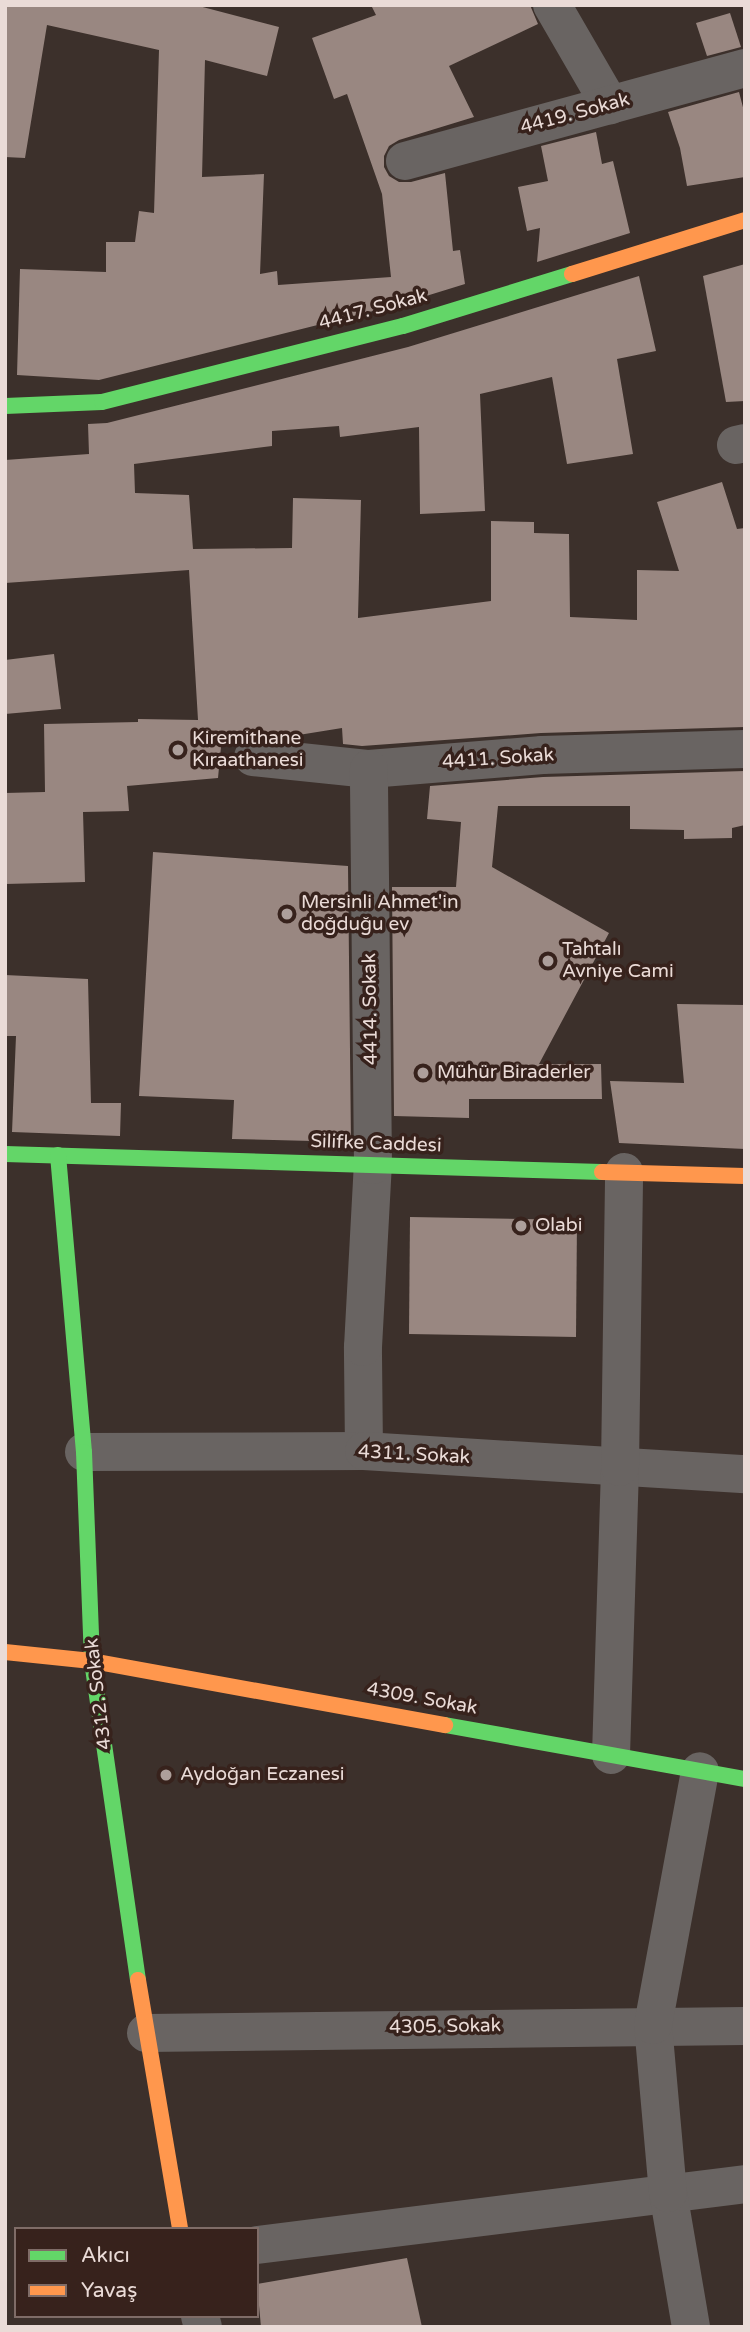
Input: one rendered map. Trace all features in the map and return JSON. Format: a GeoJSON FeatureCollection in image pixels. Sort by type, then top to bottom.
{"type":"FeatureCollection","features":[{"type":"Feature","properties":{"kind":"street"},"geometry":{"type":"LineString","coordinates":[[552,5],[610,105]]}},
{"type":"Feature","properties":{"kind":"street","name":"4419. Sokak"},"geometry":{"type":"LineString","coordinates":[[405,161],[745,68]]}},
{"type":"Feature","properties":{"kind":"street","name":"4417. Sokak"},"geometry":{"type":"LineString","coordinates":[[5,405],[102,402],[403,326],[745,220]]}},
{"type":"Feature","properties":{"kind":"street","name":"4411. Sokak"},"geometry":{"type":"LineString","coordinates":[[253,757],[369,769],[542,755],[745,749]]}},
{"type":"Feature","properties":{"kind":"street","name":"4414. Sokak"},"geometry":{"type":"LineString","coordinates":[[363,1451],[362,1347],[373,1165],[369,769]]}},
{"type":"Feature","properties":{"kind":"street","name":"Silifke Caddesi"},"geometry":{"type":"LineString","coordinates":[[5,1154],[745,1175]]}},
{"type":"Feature","properties":{"kind":"street","name":"4312. Sokak"},"geometry":{"type":"LineString","coordinates":[[58,1155],[84,1452],[92,1661],[146,2033],[180,2227]]}},
{"type":"Feature","properties":{"kind":"street"},"geometry":{"type":"LineString","coordinates":[[611,1755],[620,1467],[624,1172]]}},
{"type":"Feature","properties":{"kind":"street","name":"4311. Sokak"},"geometry":{"type":"LineString","coordinates":[[84,1452],[363,1451],[745,1474]]}},
{"type":"Feature","properties":{"kind":"street","name":"4309. Sokak"},"geometry":{"type":"LineString","coordinates":[[5,1652],[92,1661],[745,1779]]}},
{"type":"Feature","properties":{"kind":"street"},"geometry":{"type":"LineString","coordinates":[[691,2327],[668,2193],[653,2025],[700,1771]]}},
{"type":"Feature","properties":{"kind":"street","name":"4305. Sokak"},"geometry":{"type":"LineString","coordinates":[[146,2033],[745,2026]]}},
{"type":"Feature","properties":{"kind":"street"},"geometry":{"type":"LineString","coordinates":[[259,2245],[745,2184]]}},
{"type":"Feature","properties":{"kind":"building"},"geometry":{"type":"Polygon","coordinates":[[[5,5],[195,5],[279,27],[267,76],[205,60],[202,177],[264,174],[260,274],[277,271],[278,285],[391,277],[382,194],[347,94],[334,99],[312,38],[376,15],[371,5],[530,5],[538,24],[449,66],[474,117],[399,140],[389,146],[384,156],[384,167],[389,176],[399,182],[411,182],[445,173],[453,251],[460,250],[465,284],[397,305],[99,380],[17,375],[20,269],[106,272],[106,242],[135,242],[139,211],[154,213],[159,50],[47,25],[25,158],[5,157],[5,5]]]}},
{"type":"Feature","properties":{"kind":"building"},"geometry":{"type":"Polygon","coordinates":[[[730,13],[741,47],[707,56],[696,23],[730,13]]]}},
{"type":"Feature","properties":{"kind":"building"},"geometry":{"type":"Polygon","coordinates":[[[739,92],[745,115],[745,177],[687,186],[680,148],[668,112],[739,92]]]}},
{"type":"Feature","properties":{"kind":"building"},"geometry":{"type":"Polygon","coordinates":[[[596,132],[602,164],[613,161],[630,233],[537,262],[540,228],[527,231],[518,187],[548,181],[541,146],[596,132]]]}},
{"type":"Feature","properties":{"kind":"building"},"geometry":{"type":"Polygon","coordinates":[[[745,264],[745,401],[726,402],[703,276],[745,264]]]}},
{"type":"Feature","properties":{"kind":"building"},"geometry":{"type":"Polygon","coordinates":[[[639,276],[656,351],[617,359],[633,454],[567,464],[552,377],[480,394],[485,511],[420,514],[419,427],[340,437],[339,426],[272,431],[272,446],[134,464],[135,493],[189,495],[193,549],[292,548],[293,498],[361,500],[358,618],[491,601],[491,521],[534,522],[534,533],[569,534],[570,617],[637,620],[637,570],[679,571],[657,502],[722,482],[737,529],[745,528],[745,727],[541,733],[362,746],[343,744],[342,728],[280,738],[245,737],[235,745],[221,747],[218,778],[127,786],[129,811],[83,812],[85,882],[5,884],[5,793],[45,792],[44,724],[138,722],[138,719],[198,720],[189,570],[5,583],[5,460],[89,454],[88,424],[107,423],[408,347],[639,276]]]}},
{"type":"Feature","properties":{"kind":"building"},"geometry":{"type":"Polygon","coordinates":[[[54,654],[61,709],[5,714],[5,660],[54,654]]]}},
{"type":"Feature","properties":{"kind":"building"},"geometry":{"type":"Polygon","coordinates":[[[745,771],[745,825],[732,828],[732,838],[684,839],[684,830],[630,829],[630,806],[498,806],[492,867],[609,933],[539,1064],[601,1064],[602,1099],[469,1099],[469,1118],[394,1116],[392,887],[456,887],[461,822],[427,819],[430,786],[543,777],[745,771]]]}},
{"type":"Feature","properties":{"kind":"building"},"geometry":{"type":"Polygon","coordinates":[[[153,852],[348,866],[351,1142],[232,1139],[234,1100],[139,1096],[153,852]]]}},
{"type":"Feature","properties":{"kind":"building"},"geometry":{"type":"Polygon","coordinates":[[[5,975],[88,979],[91,1103],[121,1103],[120,1136],[12,1132],[16,1036],[5,1036],[5,975]]]}},
{"type":"Feature","properties":{"kind":"building"},"geometry":{"type":"Polygon","coordinates":[[[677,1004],[745,1005],[745,1149],[619,1143],[610,1081],[684,1083],[677,1004]]]}},
{"type":"Feature","properties":{"kind":"building"},"geometry":{"type":"Polygon","coordinates":[[[410,1217],[577,1220],[576,1337],[409,1334],[410,1217]]]}},
{"type":"Feature","properties":{"kind":"building"},"geometry":{"type":"Polygon","coordinates":[[[407,2258],[422,2327],[261,2327],[259,2284],[407,2258]]]}},
{"type":"Feature","properties":{"kind":"traffic: fast"},"geometry":{"type":"LineString","coordinates":[[5,406],[102,402],[403,326],[572,274]]}},
{"type":"Feature","properties":{"kind":"traffic: fast"},"geometry":{"type":"LineString","coordinates":[[5,1154],[602,1172]]}},
{"type":"Feature","properties":{"kind":"traffic: fast"},"geometry":{"type":"LineString","coordinates":[[58,1155],[84,1452],[92,1661],[138,1980]]}},
{"type":"Feature","properties":{"kind":"traffic: fast"},"geometry":{"type":"LineString","coordinates":[[445,1725],[745,1779]]}},
{"type":"Feature","properties":{"kind":"traffic: slow"},"geometry":{"type":"LineString","coordinates":[[572,274],[745,220]]}},
{"type":"Feature","properties":{"kind":"traffic: slow"},"geometry":{"type":"LineString","coordinates":[[602,1172],[745,1176]]}},
{"type":"Feature","properties":{"kind":"traffic: slow"},"geometry":{"type":"LineString","coordinates":[[5,1652],[92,1661],[445,1725]]}},
{"type":"Feature","properties":{"kind":"traffic: slow"},"geometry":{"type":"LineString","coordinates":[[138,1980],[180,2227]]}},
{"type":"Feature","properties":{"kind":"place","name":"Kiremithane Kıraathanesi"},"geometry":{"type":"Point","coordinates":[178,750]}},
{"type":"Feature","properties":{"kind":"place","name":"Mersinli Ahmet'in doğduğu ev"},"geometry":{"type":"Point","coordinates":[287,914]}},
{"type":"Feature","properties":{"kind":"place","name":"Tahtalı Avniye Cami"},"geometry":{"type":"Point","coordinates":[548,961]}},
{"type":"Feature","properties":{"kind":"place","name":"Mühür Biraderler"},"geometry":{"type":"Point","coordinates":[423,1073]}},
{"type":"Feature","properties":{"kind":"place","name":"Olabi"},"geometry":{"type":"Point","coordinates":[521,1226]}},
{"type":"Feature","properties":{"kind":"place","name":"Aydoğan Eczanesi"},"geometry":{"type":"Point","coordinates":[166,1775]}}]}
